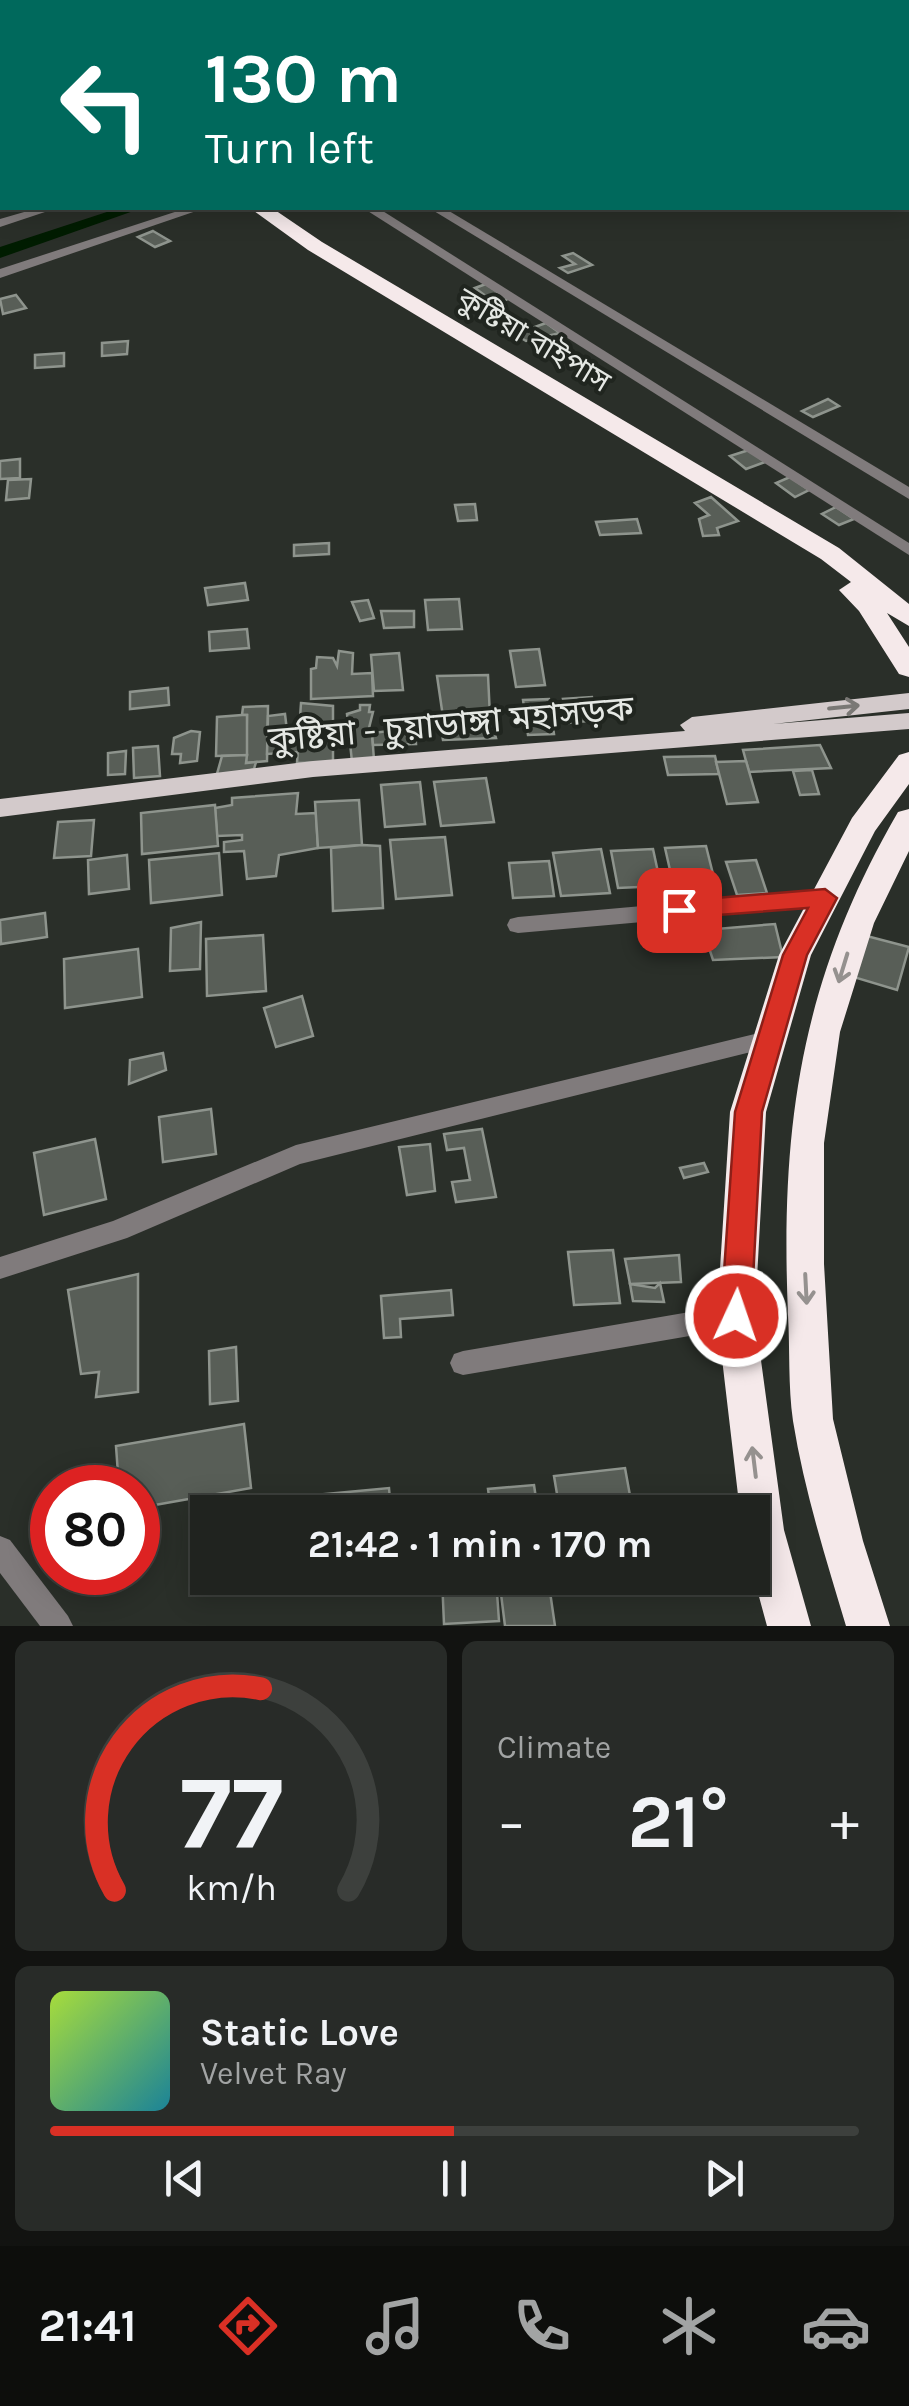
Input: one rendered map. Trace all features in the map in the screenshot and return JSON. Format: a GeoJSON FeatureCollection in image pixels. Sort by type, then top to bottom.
{"type":"FeatureCollection","features":[{"type":"Feature","properties":{"kind":"highway","name":"কুষ্টিয়া বাইপাস"},"geometry":{"type":"LineString","coordinates":[[263,210],[315,246],[828,552],[909,618]]}},
{"type":"Feature","properties":{"kind":"highway","name":"কুষ্টিয়া বাইপাস"},"geometry":{"type":"LineString","coordinates":[[777,525],[789,540],[909,636]]}},
{"type":"Feature","properties":{"kind":"highway"},"geometry":{"type":"LineString","coordinates":[[840,578],[869,606],[909,668]]}},
{"type":"Feature","properties":{"kind":"highway"},"geometry":{"type":"LineString","coordinates":[[868,585],[909,608]]}},
{"type":"Feature","properties":{"kind":"highway"},"geometry":{"type":"LineString","coordinates":[[789,1626],[763,1530],[736,1316],[748,1112],[795,955],[862,826],[909,762]]}},
{"type":"Feature","properties":{"kind":"highway"},"geometry":{"type":"LineString","coordinates":[[868,1626],[842,1542],[813,1420],[805,1264],[806,1143],[823,1032],[858,923],[909,820]]}},
{"type":"Feature","properties":{"kind":"main road"},"geometry":{"type":"LineString","coordinates":[[645,740],[683,726],[909,701]]}},
{"type":"Feature","properties":{"kind":"main road","name":"কুষ্টিয়া - চুয়াডাঙ্গা মহাসড়ক"},"geometry":{"type":"LineString","coordinates":[[0,808],[313,769],[909,721]]}},
{"type":"Feature","properties":{"kind":"street"},"geometry":{"type":"LineString","coordinates":[[0,224],[44,210]]}},
{"type":"Feature","properties":{"kind":"street"},"geometry":{"type":"LineString","coordinates":[[0,274],[192,210]]}},
{"type":"Feature","properties":{"kind":"street"},"geometry":{"type":"LineString","coordinates":[[373,210],[909,550]]}},
{"type":"Feature","properties":{"kind":"street"},"geometry":{"type":"LineString","coordinates":[[439,210],[909,494]]}},
{"type":"Feature","properties":{"kind":"street"},"geometry":{"type":"LineString","coordinates":[[518,925],[833,881]]}},
{"type":"Feature","properties":{"kind":"street"},"geometry":{"type":"LineString","coordinates":[[0,1268],[118,1230],[296,1154],[771,1040]]}},
{"type":"Feature","properties":{"kind":"street"},"geometry":{"type":"LineString","coordinates":[[463,1363],[736,1316]]}},
{"type":"Feature","properties":{"kind":"street"},"geometry":{"type":"LineString","coordinates":[[0,1550],[58,1626]]}},
{"type":"Feature","properties":{"kind":"building"},"geometry":{"type":"Polygon","coordinates":[[[153,231],[170,241],[155,247],[138,237],[153,231]]]}},
{"type":"Feature","properties":{"kind":"building"},"geometry":{"type":"Polygon","coordinates":[[[573,253],[592,265],[568,273],[560,268],[575,264],[563,256],[573,253]]]}},
{"type":"Feature","properties":{"kind":"building"},"geometry":{"type":"Polygon","coordinates":[[[486,284],[508,299],[490,306],[476,296],[483,294],[475,288],[486,284]]]}},
{"type":"Feature","properties":{"kind":"building"},"geometry":{"type":"Polygon","coordinates":[[[16,295],[26,308],[3,314],[0,299],[16,295]]]}},
{"type":"Feature","properties":{"kind":"building"},"geometry":{"type":"Polygon","coordinates":[[[546,323],[560,333],[526,341],[515,334],[546,323]]]}},
{"type":"Feature","properties":{"kind":"building"},"geometry":{"type":"Polygon","coordinates":[[[128,341],[127,354],[102,356],[102,343],[128,341]]]}},
{"type":"Feature","properties":{"kind":"building"},"geometry":{"type":"Polygon","coordinates":[[[64,353],[64,366],[35,368],[35,355],[64,353]]]}},
{"type":"Feature","properties":{"kind":"building"},"geometry":{"type":"Polygon","coordinates":[[[828,399],[839,406],[813,417],[802,411],[828,399]]]}},
{"type":"Feature","properties":{"kind":"building"},"geometry":{"type":"Polygon","coordinates":[[[749,450],[765,462],[746,469],[730,456],[749,450]]]}},
{"type":"Feature","properties":{"kind":"building"},"geometry":{"type":"Polygon","coordinates":[[[20,459],[20,478],[0,479],[0,461],[20,459]]]}},
{"type":"Feature","properties":{"kind":"building"},"geometry":{"type":"Polygon","coordinates":[[[790,477],[809,490],[795,497],[776,483],[790,477]]]}},
{"type":"Feature","properties":{"kind":"building"},"geometry":{"type":"Polygon","coordinates":[[[31,479],[29,498],[6,500],[8,480],[31,479]]]}},
{"type":"Feature","properties":{"kind":"building"},"geometry":{"type":"Polygon","coordinates":[[[711,497],[738,521],[717,528],[719,535],[703,536],[699,519],[709,515],[695,503],[711,497]]]}},
{"type":"Feature","properties":{"kind":"building"},"geometry":{"type":"Polygon","coordinates":[[[475,504],[477,520],[458,521],[455,505],[475,504]]]}},
{"type":"Feature","properties":{"kind":"building"},"geometry":{"type":"Polygon","coordinates":[[[836,507],[854,519],[839,525],[822,514],[836,507]]]}},
{"type":"Feature","properties":{"kind":"building"},"geometry":{"type":"Polygon","coordinates":[[[637,519],[641,533],[600,535],[596,522],[637,519]]]}},
{"type":"Feature","properties":{"kind":"building"},"geometry":{"type":"Polygon","coordinates":[[[329,543],[329,554],[294,556],[294,545],[329,543]]]}},
{"type":"Feature","properties":{"kind":"building"},"geometry":{"type":"Polygon","coordinates":[[[245,583],[248,600],[208,605],[205,588],[245,583]]]}},
{"type":"Feature","properties":{"kind":"building"},"geometry":{"type":"Polygon","coordinates":[[[459,599],[462,629],[428,630],[425,600],[459,599]]]}},
{"type":"Feature","properties":{"kind":"building"},"geometry":{"type":"Polygon","coordinates":[[[368,600],[374,618],[360,621],[352,602],[368,600]]]}},
{"type":"Feature","properties":{"kind":"building"},"geometry":{"type":"Polygon","coordinates":[[[381,611],[414,611],[414,627],[384,628],[381,611]]]}},
{"type":"Feature","properties":{"kind":"building"},"geometry":{"type":"Polygon","coordinates":[[[247,629],[249,648],[210,651],[209,632],[247,629]]]}},
{"type":"Feature","properties":{"kind":"building"},"geometry":{"type":"Polygon","coordinates":[[[539,649],[545,685],[516,687],[510,651],[539,649]]]}},
{"type":"Feature","properties":{"kind":"building"},"geometry":{"type":"Polygon","coordinates":[[[339,651],[353,653],[352,674],[372,673],[373,696],[311,699],[311,669],[316,668],[317,657],[333,658],[337,666],[339,651]]]}},
{"type":"Feature","properties":{"kind":"building"},"geometry":{"type":"Polygon","coordinates":[[[399,653],[403,690],[374,691],[371,655],[399,653]]]}},
{"type":"Feature","properties":{"kind":"building"},"geometry":{"type":"Polygon","coordinates":[[[488,675],[490,717],[443,717],[437,676],[488,675]]]}},
{"type":"Feature","properties":{"kind":"building"},"geometry":{"type":"Polygon","coordinates":[[[168,688],[169,705],[130,709],[130,692],[168,688]]]}},
{"type":"Feature","properties":{"kind":"building"},"geometry":{"type":"Polygon","coordinates":[[[592,697],[599,720],[569,723],[563,699],[592,697]]]}},
{"type":"Feature","properties":{"kind":"building"},"geometry":{"type":"Polygon","coordinates":[[[549,699],[554,734],[528,735],[523,700],[549,699]]]}},
{"type":"Feature","properties":{"kind":"building"},"geometry":{"type":"Polygon","coordinates":[[[301,703],[333,706],[333,762],[297,763],[301,703]]]}},
{"type":"Feature","properties":{"kind":"building"},"geometry":{"type":"Polygon","coordinates":[[[360,705],[370,705],[369,712],[373,712],[368,732],[372,733],[374,760],[352,762],[347,714],[360,710],[360,705]]]}},
{"type":"Feature","properties":{"kind":"building"},"geometry":{"type":"Polygon","coordinates":[[[268,706],[267,761],[246,763],[247,715],[242,715],[243,707],[268,706]]]}},
{"type":"Feature","properties":{"kind":"building"},"geometry":{"type":"Polygon","coordinates":[[[285,714],[287,731],[299,731],[298,752],[267,754],[268,716],[285,714]]]}},
{"type":"Feature","properties":{"kind":"building"},"geometry":{"type":"Polygon","coordinates":[[[247,715],[247,755],[216,756],[217,717],[247,715]]]}},
{"type":"Feature","properties":{"kind":"building"},"geometry":{"type":"Polygon","coordinates":[[[490,717],[496,738],[443,740],[440,724],[490,717]]]}},
{"type":"Feature","properties":{"kind":"building"},"geometry":{"type":"Polygon","coordinates":[[[415,728],[416,744],[373,745],[372,733],[415,728]]]}},
{"type":"Feature","properties":{"kind":"building"},"geometry":{"type":"Polygon","coordinates":[[[200,732],[197,761],[180,763],[181,754],[172,754],[174,738],[200,732]]]}},
{"type":"Feature","properties":{"kind":"building"},"geometry":{"type":"Polygon","coordinates":[[[820,745],[831,768],[749,772],[743,750],[820,745]]]}},
{"type":"Feature","properties":{"kind":"building"},"geometry":{"type":"Polygon","coordinates":[[[158,746],[160,776],[134,778],[133,748],[158,746]]]}},
{"type":"Feature","properties":{"kind":"building"},"geometry":{"type":"Polygon","coordinates":[[[126,751],[125,774],[108,775],[108,753],[126,751]]]}},
{"type":"Feature","properties":{"kind":"building"},"geometry":{"type":"Polygon","coordinates":[[[247,755],[246,763],[256,762],[254,769],[215,781],[222,756],[247,755]]]}},
{"type":"Feature","properties":{"kind":"building"},"geometry":{"type":"Polygon","coordinates":[[[715,756],[719,774],[668,775],[664,757],[715,756]]]}},
{"type":"Feature","properties":{"kind":"building"},"geometry":{"type":"Polygon","coordinates":[[[746,761],[758,802],[727,804],[716,762],[746,761]]]}},
{"type":"Feature","properties":{"kind":"building"},"geometry":{"type":"Polygon","coordinates":[[[812,770],[819,794],[800,795],[793,771],[812,770]]]}},
{"type":"Feature","properties":{"kind":"building"},"geometry":{"type":"Polygon","coordinates":[[[486,778],[494,822],[441,826],[434,782],[486,778]]]}},
{"type":"Feature","properties":{"kind":"building"},"geometry":{"type":"Polygon","coordinates":[[[420,782],[425,824],[385,827],[381,785],[420,782]]]}},
{"type":"Feature","properties":{"kind":"building"},"geometry":{"type":"Polygon","coordinates":[[[298,793],[296,814],[316,813],[318,848],[279,855],[276,876],[247,879],[244,851],[224,852],[224,842],[242,840],[242,835],[217,836],[215,808],[232,805],[232,798],[298,793]]]}},
{"type":"Feature","properties":{"kind":"building"},"geometry":{"type":"Polygon","coordinates":[[[359,800],[362,845],[318,848],[315,802],[359,800]]]}},
{"type":"Feature","properties":{"kind":"building"},"geometry":{"type":"Polygon","coordinates":[[[215,805],[218,846],[142,854],[141,813],[215,805]]]}},
{"type":"Feature","properties":{"kind":"building"},"geometry":{"type":"Polygon","coordinates":[[[94,820],[91,856],[54,858],[58,822],[94,820]]]}},
{"type":"Feature","properties":{"kind":"building"},"geometry":{"type":"Polygon","coordinates":[[[445,837],[452,895],[396,899],[390,840],[445,837]]]}},
{"type":"Feature","properties":{"kind":"building"},"geometry":{"type":"Polygon","coordinates":[[[380,846],[383,908],[333,911],[331,848],[380,846]]]}},
{"type":"Feature","properties":{"kind":"building"},"geometry":{"type":"Polygon","coordinates":[[[706,846],[719,898],[677,901],[665,848],[706,846]]]}},
{"type":"Feature","properties":{"kind":"building"},"geometry":{"type":"Polygon","coordinates":[[[601,849],[610,893],[561,896],[553,853],[601,849]]]}},
{"type":"Feature","properties":{"kind":"building"},"geometry":{"type":"Polygon","coordinates":[[[653,849],[661,886],[618,888],[611,851],[653,849]]]}},
{"type":"Feature","properties":{"kind":"building"},"geometry":{"type":"Polygon","coordinates":[[[219,853],[222,895],[151,903],[149,860],[219,853]]]}},
{"type":"Feature","properties":{"kind":"building"},"geometry":{"type":"Polygon","coordinates":[[[127,855],[129,889],[89,894],[88,860],[127,855]]]}},
{"type":"Feature","properties":{"kind":"building"},"geometry":{"type":"Polygon","coordinates":[[[756,860],[767,893],[737,895],[726,862],[756,860]]]}},
{"type":"Feature","properties":{"kind":"building"},"geometry":{"type":"Polygon","coordinates":[[[549,861],[554,896],[513,898],[509,863],[549,861]]]}},
{"type":"Feature","properties":{"kind":"building"},"geometry":{"type":"Polygon","coordinates":[[[45,913],[47,937],[1,944],[0,920],[45,913]]]}},
{"type":"Feature","properties":{"kind":"building"},"geometry":{"type":"Polygon","coordinates":[[[201,922],[200,969],[170,971],[171,928],[201,922]]]}},
{"type":"Feature","properties":{"kind":"building"},"geometry":{"type":"Polygon","coordinates":[[[775,924],[783,957],[713,960],[703,930],[775,924]]]}},
{"type":"Feature","properties":{"kind":"building"},"geometry":{"type":"Polygon","coordinates":[[[859,934],[909,947],[897,990],[850,976],[859,934]]]}},
{"type":"Feature","properties":{"kind":"building"},"geometry":{"type":"Polygon","coordinates":[[[263,935],[266,991],[207,996],[206,939],[263,935]]]}},
{"type":"Feature","properties":{"kind":"building"},"geometry":{"type":"Polygon","coordinates":[[[138,949],[142,997],[65,1008],[64,959],[138,949]]]}},
{"type":"Feature","properties":{"kind":"building"},"geometry":{"type":"Polygon","coordinates":[[[302,996],[313,1036],[276,1047],[264,1008],[302,996]]]}},
{"type":"Feature","properties":{"kind":"building"},"geometry":{"type":"Polygon","coordinates":[[[163,1053],[166,1070],[129,1084],[130,1060],[163,1053]]]}},
{"type":"Feature","properties":{"kind":"building"},"geometry":{"type":"Polygon","coordinates":[[[211,1109],[216,1154],[163,1162],[159,1117],[211,1109]]]}},
{"type":"Feature","properties":{"kind":"building"},"geometry":{"type":"Polygon","coordinates":[[[482,1129],[496,1197],[456,1202],[452,1182],[470,1180],[464,1148],[447,1150],[444,1134],[482,1129]]]}},
{"type":"Feature","properties":{"kind":"building"},"geometry":{"type":"Polygon","coordinates":[[[95,1139],[106,1199],[44,1215],[34,1153],[95,1139]]]}},
{"type":"Feature","properties":{"kind":"building"},"geometry":{"type":"Polygon","coordinates":[[[430,1144],[435,1191],[407,1195],[399,1147],[430,1144]]]}},
{"type":"Feature","properties":{"kind":"building"},"geometry":{"type":"Polygon","coordinates":[[[704,1163],[708,1172],[684,1178],[680,1168],[704,1163]]]}},
{"type":"Feature","properties":{"kind":"building"},"geometry":{"type":"Polygon","coordinates":[[[613,1250],[620,1303],[574,1305],[568,1252],[613,1250]]]}},
{"type":"Feature","properties":{"kind":"building"},"geometry":{"type":"Polygon","coordinates":[[[679,1255],[681,1282],[630,1284],[625,1259],[679,1255]]]}},
{"type":"Feature","properties":{"kind":"building"},"geometry":{"type":"Polygon","coordinates":[[[138,1274],[138,1392],[96,1397],[99,1372],[81,1374],[68,1290],[138,1274]]]}},
{"type":"Feature","properties":{"kind":"building"},"geometry":{"type":"Polygon","coordinates":[[[660,1283],[664,1302],[633,1301],[630,1284],[655,1288],[660,1283]]]}},
{"type":"Feature","properties":{"kind":"building"},"geometry":{"type":"Polygon","coordinates":[[[451,1290],[453,1315],[400,1319],[401,1337],[384,1338],[381,1296],[451,1290]]]}},
{"type":"Feature","properties":{"kind":"building"},"geometry":{"type":"Polygon","coordinates":[[[236,1347],[238,1401],[210,1404],[209,1351],[236,1347]]]}},
{"type":"Feature","properties":{"kind":"building"},"geometry":{"type":"Polygon","coordinates":[[[244,1424],[251,1488],[190,1495],[190,1499],[160,1504],[160,1465],[117,1465],[116,1446],[244,1424]]]}},
{"type":"Feature","properties":{"kind":"building"},"geometry":{"type":"Polygon","coordinates":[[[625,1468],[630,1495],[557,1495],[554,1476],[625,1468]]]}},
{"type":"Feature","properties":{"kind":"building"},"geometry":{"type":"Polygon","coordinates":[[[534,1485],[535,1495],[489,1495],[488,1489],[534,1485]]]}},
{"type":"Feature","properties":{"kind":"building"},"geometry":{"type":"Polygon","coordinates":[[[389,1488],[390,1495],[316,1495],[389,1488]]]}},
{"type":"Feature","properties":{"kind":"building"},"geometry":{"type":"Polygon","coordinates":[[[443,1595],[497,1595],[499,1621],[444,1624],[443,1595]]]}},
{"type":"Feature","properties":{"kind":"building"},"geometry":{"type":"Polygon","coordinates":[[[501,1595],[550,1595],[555,1626],[505,1626],[501,1595]]]}},
{"type":"Feature","properties":{"kind":"waterway"},"geometry":{"type":"LineString","coordinates":[[0,253],[128,210]]}},
{"type":"Feature","properties":{"kind":"route"},"geometry":{"type":"LineString","coordinates":[[679,910],[825,898],[795,955],[748,1112],[736,1316]]}}]}
